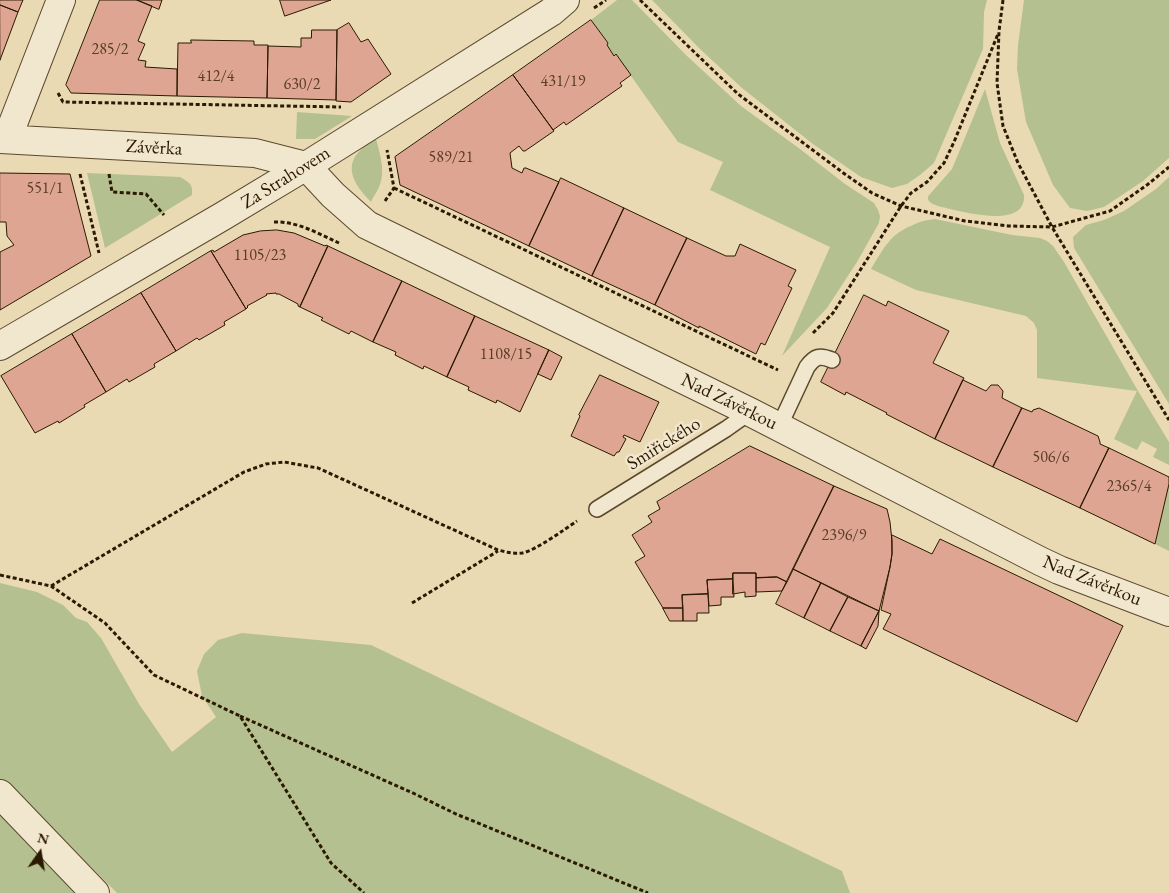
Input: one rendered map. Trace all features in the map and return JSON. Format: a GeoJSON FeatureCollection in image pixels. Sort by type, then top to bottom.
{"type":"FeatureCollection","features":[{"type":"Feature","properties":{"kind":"street"},"geometry":{"type":"LineString","coordinates":[[3,139],[61,0]]}},
{"type":"Feature","properties":{"kind":"street","name":"Za Strahovem"},"geometry":{"type":"LineString","coordinates":[[0,346],[306,166],[551,12],[565,0]]}},
{"type":"Feature","properties":{"kind":"street","name":"Závěrka"},"geometry":{"type":"LineString","coordinates":[[3,139],[255,153],[306,166]]}},
{"type":"Feature","properties":{"kind":"street","name":"Nad Závěrkou"},"geometry":{"type":"LineString","coordinates":[[306,166],[333,195],[368,225],[750,412],[1040,561],[1169,612]]}},
{"type":"Feature","properties":{"kind":"street"},"geometry":{"type":"LineString","coordinates":[[0,794],[95,893]]}},
{"type":"Feature","properties":{"kind":"lane"},"geometry":{"type":"LineString","coordinates":[[779,427],[812,360],[822,357],[832,360]]}},
{"type":"Feature","properties":{"kind":"lane","name":"Smiřického"},"geometry":{"type":"LineString","coordinates":[[597,509],[726,429],[750,412]]}},
{"type":"Feature","properties":{"kind":"path"},"geometry":{"type":"LineString","coordinates":[[640,0],[738,94],[857,183],[872,193],[900,206],[965,221],[1008,226],[1052,227],[1110,211],[1169,167]]}},
{"type":"Feature","properties":{"kind":"path"},"geometry":{"type":"LineString","coordinates":[[1003,0],[999,31],[997,83],[1003,126],[1018,163],[1052,227],[1169,420]]}},
{"type":"Feature","properties":{"kind":"path"},"geometry":{"type":"LineString","coordinates":[[807,339],[832,313],[900,206],[911,193],[927,182],[944,163],[999,31]]}},
{"type":"Feature","properties":{"kind":"path"},"geometry":{"type":"LineString","coordinates":[[54,87],[63,102],[344,107]]}},
{"type":"Feature","properties":{"kind":"path"},"geometry":{"type":"LineString","coordinates":[[79,168],[99,253]]}},
{"type":"Feature","properties":{"kind":"path"},"geometry":{"type":"LineString","coordinates":[[108,169],[112,192],[146,194],[170,221]]}},
{"type":"Feature","properties":{"kind":"path"},"geometry":{"type":"LineString","coordinates":[[267,222],[282,222],[303,227],[353,249],[394,188],[778,370],[783,364]]}},
{"type":"Feature","properties":{"kind":"path"},"geometry":{"type":"LineString","coordinates":[[50,586],[244,472],[266,464],[284,462],[318,468],[498,550],[511,554],[524,553],[597,509]]}},
{"type":"Feature","properties":{"kind":"path"},"geometry":{"type":"LineString","coordinates":[[412,603],[498,550]]}},
{"type":"Feature","properties":{"kind":"path"},"geometry":{"type":"LineString","coordinates":[[0,575],[50,586],[105,623],[154,675],[456,814],[648,893]]}},
{"type":"Feature","properties":{"kind":"path"},"geometry":{"type":"LineString","coordinates":[[240,716],[331,863],[364,893]]}},
{"type":"Feature","properties":{"kind":"green space"},"geometry":{"type":"Polygon","coordinates":[[[617,0],[632,0],[686,55],[741,106],[845,184],[874,203],[878,210],[880,216],[879,223],[857,262],[827,308],[782,356],[830,247],[710,190],[723,162],[678,142],[616,55],[614,56],[607,45],[608,43],[591,20],[617,0]]]}},
{"type":"Feature","properties":{"kind":"green space"},"geometry":{"type":"Polygon","coordinates":[[[652,0],[987,0],[984,12],[983,49],[934,163],[907,184],[892,188],[861,177],[813,144],[742,88],[652,0]]]}},
{"type":"Feature","properties":{"kind":"green space"},"geometry":{"type":"Polygon","coordinates":[[[1024,0],[1169,0],[1169,158],[1143,181],[1104,207],[1087,211],[1070,208],[1053,185],[1026,122],[1017,69],[1024,0]]]}},
{"type":"Feature","properties":{"kind":"green space"},"geometry":{"type":"Polygon","coordinates":[[[985,89],[1000,143],[1024,195],[1022,205],[1017,211],[1008,215],[997,216],[963,212],[937,206],[928,199],[929,195],[952,169],[985,89]]]}},
{"type":"Feature","properties":{"kind":"green space"},"geometry":{"type":"Polygon","coordinates":[[[297,112],[352,116],[315,139],[296,139],[297,112]]]}},
{"type":"Feature","properties":{"kind":"green space"},"geometry":{"type":"Polygon","coordinates":[[[376,139],[382,163],[382,175],[379,187],[371,202],[357,184],[352,168],[353,160],[358,153],[376,139]]]}},
{"type":"Feature","properties":{"kind":"green space"},"geometry":{"type":"Polygon","coordinates":[[[87,173],[180,177],[190,184],[192,195],[105,248],[87,173]]]}},
{"type":"Feature","properties":{"kind":"green space"},"geometry":{"type":"Polygon","coordinates":[[[1169,177],[1169,404],[1074,248],[1073,237],[1086,225],[1104,220],[1124,211],[1156,189],[1169,177]]]}},
{"type":"Feature","properties":{"kind":"green space"},"geometry":{"type":"Polygon","coordinates":[[[935,219],[1012,235],[1040,238],[1053,246],[1169,442],[1169,465],[1153,457],[1157,449],[1142,441],[1137,450],[1114,439],[1137,391],[1037,378],[1037,330],[1034,323],[1026,316],[916,290],[871,269],[884,247],[900,232],[918,223],[935,219]]]}},
{"type":"Feature","properties":{"kind":"green space"},"geometry":{"type":"Polygon","coordinates":[[[1169,484],[1169,551],[1155,544],[1169,484]]]}},
{"type":"Feature","properties":{"kind":"green space"},"geometry":{"type":"Polygon","coordinates":[[[0,583],[37,592],[63,605],[76,618],[87,622],[101,638],[139,704],[172,752],[216,717],[202,696],[197,671],[204,654],[218,640],[242,633],[371,645],[842,871],[850,893],[117,893],[47,823],[0,780],[0,583]]]}},
{"type":"Feature","properties":{"kind":"green space"},"geometry":{"type":"Polygon","coordinates":[[[0,805],[80,893],[0,893],[0,805]]]}},
{"type":"Feature","properties":{"kind":"building"},"geometry":{"type":"Polygon","coordinates":[[[0,0],[23,0],[18,12],[0,5],[0,0]]]}},
{"type":"Feature","properties":{"kind":"building"},"geometry":{"type":"Polygon","coordinates":[[[100,0],[137,0],[152,6],[138,41],[145,44],[138,60],[146,61],[145,67],[177,69],[177,96],[71,93],[66,85],[100,0]]]}},
{"type":"Feature","properties":{"kind":"building"},"geometry":{"type":"Polygon","coordinates":[[[137,0],[162,0],[159,9],[137,0]]]}},
{"type":"Feature","properties":{"kind":"building"},"geometry":{"type":"Polygon","coordinates":[[[280,0],[331,0],[285,16],[280,0]]]}},
{"type":"Feature","properties":{"kind":"building"},"geometry":{"type":"Polygon","coordinates":[[[0,5],[18,12],[0,60],[0,5]]]}},
{"type":"Feature","properties":{"kind":"building"},"geometry":{"type":"Polygon","coordinates":[[[591,20],[608,43],[607,45],[614,56],[616,54],[631,75],[620,83],[622,86],[566,125],[564,122],[553,130],[513,75],[591,20]]]}},
{"type":"Feature","properties":{"kind":"building"},"geometry":{"type":"Polygon","coordinates":[[[349,23],[361,42],[368,39],[391,74],[351,102],[336,101],[337,30],[349,23]]]}},
{"type":"Feature","properties":{"kind":"building"},"geometry":{"type":"Polygon","coordinates":[[[312,30],[337,30],[336,100],[267,98],[268,46],[301,47],[301,38],[311,38],[312,30]]]}},
{"type":"Feature","properties":{"kind":"building"},"geometry":{"type":"Polygon","coordinates":[[[191,40],[254,41],[254,45],[268,45],[267,98],[177,96],[178,43],[191,43],[191,40]]]}},
{"type":"Feature","properties":{"kind":"building"},"geometry":{"type":"Polygon","coordinates":[[[513,75],[554,131],[525,151],[519,146],[510,153],[512,168],[522,173],[524,168],[526,168],[559,182],[529,246],[400,185],[395,157],[513,75]]]}},
{"type":"Feature","properties":{"kind":"building"},"geometry":{"type":"Polygon","coordinates":[[[0,173],[70,174],[91,256],[0,310],[0,252],[14,245],[7,236],[6,222],[0,222],[0,173]]]}},
{"type":"Feature","properties":{"kind":"building"},"geometry":{"type":"Polygon","coordinates":[[[561,178],[624,208],[592,276],[529,246],[561,178]]]}},
{"type":"Feature","properties":{"kind":"building"},"geometry":{"type":"Polygon","coordinates":[[[624,208],[687,238],[655,305],[592,276],[624,208]]]}},
{"type":"Feature","properties":{"kind":"building"},"geometry":{"type":"Polygon","coordinates":[[[277,230],[294,233],[328,246],[300,307],[298,304],[276,293],[266,294],[247,306],[246,309],[211,251],[213,250],[214,252],[243,235],[277,230]]]}},
{"type":"Feature","properties":{"kind":"building"},"geometry":{"type":"Polygon","coordinates":[[[687,238],[726,256],[735,256],[740,244],[796,270],[788,286],[792,288],[765,345],[761,343],[756,354],[655,305],[687,238]]]}},
{"type":"Feature","properties":{"kind":"building"},"geometry":{"type":"Polygon","coordinates":[[[328,246],[402,281],[373,342],[351,331],[349,334],[300,307],[328,246]]]}},
{"type":"Feature","properties":{"kind":"building"},"geometry":{"type":"Polygon","coordinates":[[[211,251],[246,309],[224,322],[225,325],[199,340],[197,338],[176,351],[141,293],[211,251]]]}},
{"type":"Feature","properties":{"kind":"building"},"geometry":{"type":"Polygon","coordinates":[[[402,281],[475,316],[447,377],[424,366],[423,369],[395,355],[396,352],[373,342],[402,281]]]}},
{"type":"Feature","properties":{"kind":"building"},"geometry":{"type":"Polygon","coordinates":[[[141,293],[176,351],[154,364],[155,367],[129,382],[127,379],[106,392],[72,334],[141,293]]]}},
{"type":"Feature","properties":{"kind":"building"},"geometry":{"type":"Polygon","coordinates":[[[864,295],[886,306],[888,301],[949,331],[933,363],[964,378],[935,439],[846,392],[845,395],[821,382],[864,295]]]}},
{"type":"Feature","properties":{"kind":"building"},"geometry":{"type":"Polygon","coordinates":[[[475,316],[549,350],[520,412],[497,400],[496,403],[468,390],[469,387],[447,377],[475,316]]]}},
{"type":"Feature","properties":{"kind":"building"},"geometry":{"type":"Polygon","coordinates":[[[72,334],[106,392],[59,423],[58,421],[35,433],[1,376],[72,334]]]}},
{"type":"Feature","properties":{"kind":"building"},"geometry":{"type":"Polygon","coordinates":[[[549,350],[562,357],[551,380],[538,374],[549,350]]]}},
{"type":"Feature","properties":{"kind":"building"},"geometry":{"type":"Polygon","coordinates":[[[600,375],[659,402],[640,442],[624,435],[623,437],[626,439],[619,452],[614,456],[571,436],[579,415],[600,375]]]}},
{"type":"Feature","properties":{"kind":"building"},"geometry":{"type":"Polygon","coordinates":[[[963,380],[986,391],[991,385],[998,385],[1003,391],[1002,398],[1022,408],[993,467],[935,439],[963,380]]]}},
{"type":"Feature","properties":{"kind":"building"},"geometry":{"type":"Polygon","coordinates":[[[1022,408],[1032,412],[1039,408],[1098,436],[1100,444],[1109,448],[1080,508],[993,467],[1022,408]]]}},
{"type":"Feature","properties":{"kind":"building"},"geometry":{"type":"Polygon","coordinates":[[[750,446],[834,486],[787,582],[777,577],[756,578],[756,573],[733,573],[733,579],[707,580],[708,594],[682,595],[683,608],[663,608],[635,562],[645,556],[632,535],[652,522],[648,516],[660,509],[657,502],[750,446]]]}},
{"type":"Feature","properties":{"kind":"building"},"geometry":{"type":"Polygon","coordinates":[[[1109,448],[1169,477],[1155,544],[1080,508],[1109,448]]]}},
{"type":"Feature","properties":{"kind":"building"},"geometry":{"type":"Polygon","coordinates":[[[834,486],[887,509],[890,522],[892,554],[879,611],[793,569],[834,486]]]}},
{"type":"Feature","properties":{"kind":"building"},"geometry":{"type":"Polygon","coordinates":[[[892,535],[932,554],[940,539],[1123,626],[1077,722],[883,629],[891,614],[881,610],[892,554],[892,535]]]}},
{"type":"Feature","properties":{"kind":"building"},"geometry":{"type":"Polygon","coordinates":[[[793,569],[821,583],[804,618],[776,604],[793,569]]]}},
{"type":"Feature","properties":{"kind":"building"},"geometry":{"type":"Polygon","coordinates":[[[733,573],[756,573],[756,596],[745,597],[745,592],[733,594],[733,573]]]}},
{"type":"Feature","properties":{"kind":"building"},"geometry":{"type":"Polygon","coordinates":[[[777,577],[787,582],[782,591],[756,592],[756,578],[777,577]]]}},
{"type":"Feature","properties":{"kind":"building"},"geometry":{"type":"Polygon","coordinates":[[[733,579],[734,597],[721,597],[721,605],[709,606],[707,580],[733,579]]]}},
{"type":"Feature","properties":{"kind":"building"},"geometry":{"type":"Polygon","coordinates":[[[821,583],[848,597],[830,631],[804,618],[821,583]]]}},
{"type":"Feature","properties":{"kind":"building"},"geometry":{"type":"Polygon","coordinates":[[[708,594],[709,613],[697,613],[697,621],[683,621],[682,595],[708,594]]]}},
{"type":"Feature","properties":{"kind":"building"},"geometry":{"type":"Polygon","coordinates":[[[848,597],[879,611],[861,646],[830,631],[848,597]]]}},
{"type":"Feature","properties":{"kind":"building"},"geometry":{"type":"Polygon","coordinates":[[[663,608],[683,608],[683,621],[670,621],[663,608]]]}},
{"type":"Feature","properties":{"kind":"building"},"geometry":{"type":"Polygon","coordinates":[[[879,611],[878,626],[866,649],[861,646],[879,611]]]}}]}
